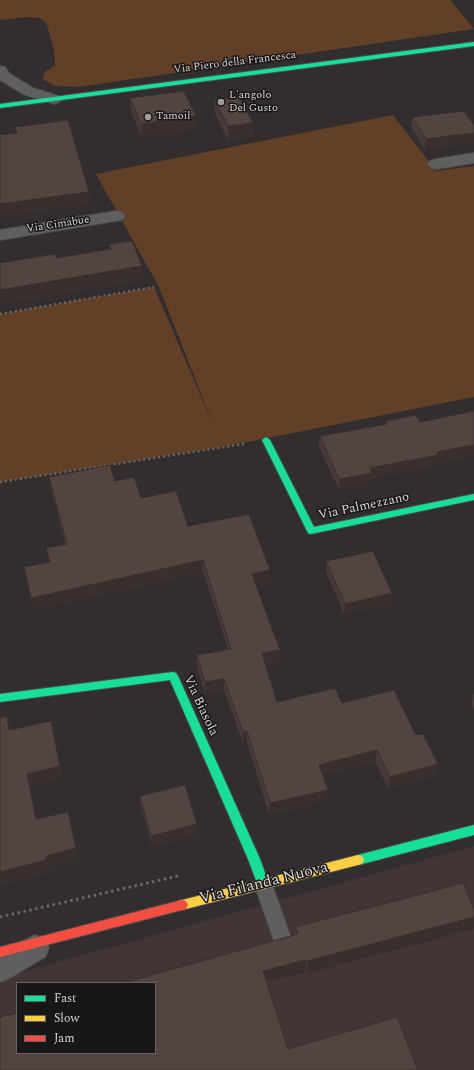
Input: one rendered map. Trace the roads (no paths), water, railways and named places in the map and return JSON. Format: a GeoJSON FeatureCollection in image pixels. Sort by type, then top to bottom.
{"type":"FeatureCollection","features":[{"type":"Feature","properties":{"kind":"street","name":"Via Piero della Francesca"},"geometry":{"type":"LineString","coordinates":[[0,106],[474,44]]}},
{"type":"Feature","properties":{"kind":"street"},"geometry":{"type":"LineString","coordinates":[[0,70],[4,76],[28,91],[54,99]]}},
{"type":"Feature","properties":{"kind":"street"},"geometry":{"type":"LineString","coordinates":[[436,164],[474,158]]}},
{"type":"Feature","properties":{"kind":"street","name":"Via Cimabue"},"geometry":{"type":"LineString","coordinates":[[0,235],[116,216]]}},
{"type":"Feature","properties":{"kind":"street","name":"Via Palmezzano"},"geometry":{"type":"LineString","coordinates":[[266,440],[311,531],[474,497]]}},
{"type":"Feature","properties":{"kind":"street","name":"Via Biasola"},"geometry":{"type":"LineString","coordinates":[[0,698],[173,676],[254,859],[263,884]]}},
{"type":"Feature","properties":{"kind":"street","name":"Via Filanda Nuova"},"geometry":{"type":"LineString","coordinates":[[0,952],[53,937],[474,830]]}},
{"type":"Feature","properties":{"kind":"street","name":"Via Filanda Nuova"},"geometry":{"type":"LineString","coordinates":[[0,968],[53,937]]}},
{"type":"Feature","properties":{"kind":"lane"},"geometry":{"type":"LineString","coordinates":[[263,884],[283,941]]}},
{"type":"Feature","properties":{"kind":"place","name":"L'angolo Del Gusto"},"geometry":{"type":"Point","coordinates":[221,102]}},
{"type":"Feature","properties":{"kind":"place","name":"Tamoil"},"geometry":{"type":"Point","coordinates":[148,117]}}]}
